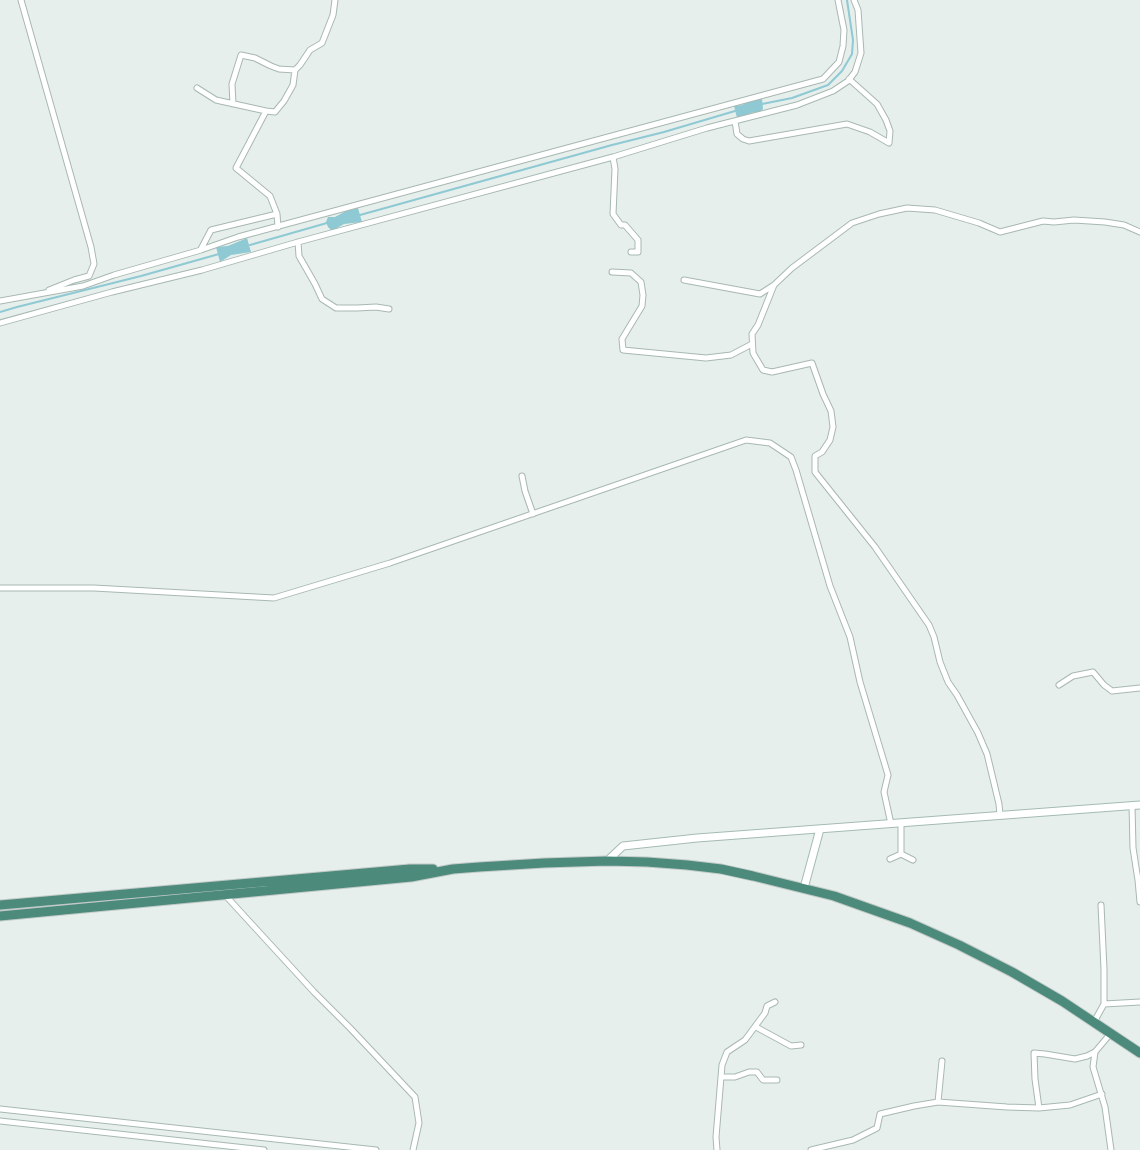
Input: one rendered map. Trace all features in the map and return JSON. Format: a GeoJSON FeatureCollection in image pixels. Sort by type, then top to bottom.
{"type":"FeatureCollection","features":[{"type":"Feature","properties":{"kind":"highway"},"geometry":{"type":"LineString","coordinates":[[0,904],[410,869],[453,869],[607,861],[646,862],[721,869],[834,896],[910,923],[959,945],[1062,1000],[1140,1053]]}},
{"type":"Feature","properties":{"kind":"highway"},"geometry":{"type":"LineString","coordinates":[[0,916],[411,877],[453,869]]}},
{"type":"Feature","properties":{"kind":"main road"},"geometry":{"type":"LineString","coordinates":[[607,861],[623,846],[697,838],[1136,805]]}},
{"type":"Feature","properties":{"kind":"main road"},"geometry":{"type":"LineString","coordinates":[[804,888],[820,829]]}},
{"type":"Feature","properties":{"kind":"street"},"geometry":{"type":"LineString","coordinates":[[21,0],[91,247],[94,264],[89,276],[44,292]]}},
{"type":"Feature","properties":{"kind":"street"},"geometry":{"type":"LineString","coordinates":[[197,88],[216,100],[275,112],[293,85],[295,70],[310,50],[322,43],[333,15],[335,0]]}},
{"type":"Feature","properties":{"kind":"street"},"geometry":{"type":"LineString","coordinates":[[0,301],[83,286],[201,250],[238,236],[278,227],[823,79],[839,62],[843,46],[844,30],[838,0]]}},
{"type":"Feature","properties":{"kind":"street"},"geometry":{"type":"LineString","coordinates":[[0,323],[613,158],[707,128],[797,105],[833,91],[855,72],[861,53],[858,10],[854,0]]}},
{"type":"Feature","properties":{"kind":"street"},"geometry":{"type":"LineString","coordinates":[[233,104],[232,84],[241,55],[255,58],[280,69],[295,70]]}},
{"type":"Feature","properties":{"kind":"street"},"geometry":{"type":"LineString","coordinates":[[734,121],[737,134],[743,139],[749,140],[847,124],[870,132],[889,142],[890,131],[877,104],[849,79]]}},
{"type":"Feature","properties":{"kind":"street"},"geometry":{"type":"LineString","coordinates":[[266,111],[236,168],[270,196],[277,214],[278,227]]}},
{"type":"Feature","properties":{"kind":"street"},"geometry":{"type":"LineString","coordinates":[[613,158],[615,168],[613,214],[620,225],[626,226],[638,240],[638,252],[631,252]]}},
{"type":"Feature","properties":{"kind":"street"},"geometry":{"type":"LineString","coordinates":[[684,280],[760,294],[852,223],[879,214],[907,208],[935,210],[979,223],[1000,232],[1043,221],[1074,220],[1124,225],[1140,232]]}},
{"type":"Feature","properties":{"kind":"street"},"geometry":{"type":"LineString","coordinates":[[201,250],[211,230],[277,214]]}},
{"type":"Feature","properties":{"kind":"street"},"geometry":{"type":"LineString","coordinates":[[298,242],[299,256],[322,299],[336,308],[376,307],[389,309]]}},
{"type":"Feature","properties":{"kind":"street"},"geometry":{"type":"LineString","coordinates":[[612,272],[631,273],[641,282],[643,295],[642,306],[622,339],[623,350],[706,358],[730,355],[752,344]]}},
{"type":"Feature","properties":{"kind":"street"},"geometry":{"type":"LineString","coordinates":[[89,276],[94,282]]}},
{"type":"Feature","properties":{"kind":"street"},"geometry":{"type":"LineString","coordinates":[[774,285],[758,326],[752,334],[753,353],[763,370],[772,372],[812,363],[831,411],[833,427],[830,440],[822,452],[815,456],[815,472],[875,547],[929,625],[948,682],[978,733],[987,754],[1000,816]]}},
{"type":"Feature","properties":{"kind":"street"},"geometry":{"type":"LineString","coordinates":[[0,588],[94,588],[274,598],[390,564],[746,440],[770,443],[791,457],[830,586],[850,636],[860,682],[888,775],[884,792],[891,824]]}},
{"type":"Feature","properties":{"kind":"street"},"geometry":{"type":"LineString","coordinates":[[522,476],[533,514]]}},
{"type":"Feature","properties":{"kind":"street"},"geometry":{"type":"LineString","coordinates":[[1059,685],[1073,676],[1093,672],[1112,691],[1140,688]]}},
{"type":"Feature","properties":{"kind":"street"},"geometry":{"type":"LineString","coordinates":[[1136,805],[1133,848],[1139,880],[1140,902]]}},
{"type":"Feature","properties":{"kind":"street"},"geometry":{"type":"LineString","coordinates":[[901,823],[901,854]]}},
{"type":"Feature","properties":{"kind":"street"},"geometry":{"type":"LineString","coordinates":[[890,859],[901,854]]}},
{"type":"Feature","properties":{"kind":"street"},"geometry":{"type":"LineString","coordinates":[[901,854],[913,860]]}},
{"type":"Feature","properties":{"kind":"street"},"geometry":{"type":"LineString","coordinates":[[225,895],[314,992],[415,1097],[419,1123],[412,1150]]}},
{"type":"Feature","properties":{"kind":"street"},"geometry":{"type":"LineString","coordinates":[[1094,1022],[1104,1004],[1101,905]]}},
{"type":"Feature","properties":{"kind":"street"},"geometry":{"type":"LineString","coordinates":[[716,1150],[722,1065],[727,1052],[745,1040],[756,1027],[767,1006],[775,1002]]}},
{"type":"Feature","properties":{"kind":"street"},"geometry":{"type":"LineString","coordinates":[[1104,1004],[1140,1002]]}},
{"type":"Feature","properties":{"kind":"street"},"geometry":{"type":"LineString","coordinates":[[756,1027],[791,1046],[802,1045]]}},
{"type":"Feature","properties":{"kind":"street"},"geometry":{"type":"LineString","coordinates":[[1039,1108],[1034,1053],[1075,1059],[1087,1056],[1095,1052],[1110,1033]]}},
{"type":"Feature","properties":{"kind":"street"},"geometry":{"type":"LineString","coordinates":[[1095,1052],[1094,1067],[1105,1107],[1111,1150]]}},
{"type":"Feature","properties":{"kind":"street"},"geometry":{"type":"LineString","coordinates":[[938,1102],[942,1061]]}},
{"type":"Feature","properties":{"kind":"street"},"geometry":{"type":"LineString","coordinates":[[722,1078],[757,1072],[763,1080],[777,1080]]}},
{"type":"Feature","properties":{"kind":"street"},"geometry":{"type":"LineString","coordinates":[[811,1150],[853,1140],[877,1128],[880,1114],[914,1106],[938,1102],[1039,1108],[1070,1105],[1102,1094]]}},
{"type":"Feature","properties":{"kind":"street"},"geometry":{"type":"LineString","coordinates":[[0,1109],[376,1150]]}},
{"type":"Feature","properties":{"kind":"street"},"geometry":{"type":"LineString","coordinates":[[0,1121],[264,1150]]}},
{"type":"Feature","properties":{"kind":"water"},"geometry":{"type":"Polygon","coordinates":[[[762,99],[763,109],[760,112],[750,113],[749,116],[737,118],[734,106],[742,105],[750,100],[762,99]]]}},
{"type":"Feature","properties":{"kind":"water"},"geometry":{"type":"Polygon","coordinates":[[[358,208],[362,222],[344,224],[332,231],[328,227],[326,222],[328,217],[335,217],[346,211],[358,208]]]}},
{"type":"Feature","properties":{"kind":"water"},"geometry":{"type":"Polygon","coordinates":[[[247,238],[251,252],[231,255],[220,262],[216,247],[228,246],[247,238]]]}},
{"type":"Feature","properties":{"kind":"waterway"},"geometry":{"type":"LineString","coordinates":[[762,104],[792,98],[828,85],[842,71],[852,54],[853,40],[847,0]]}},
{"type":"Feature","properties":{"kind":"waterway"},"geometry":{"type":"LineString","coordinates":[[360,215],[735,111]]}},
{"type":"Feature","properties":{"kind":"waterway"},"geometry":{"type":"LineString","coordinates":[[250,245],[327,223]]}},
{"type":"Feature","properties":{"kind":"waterway"},"geometry":{"type":"LineString","coordinates":[[0,312],[219,254]]}}]}
